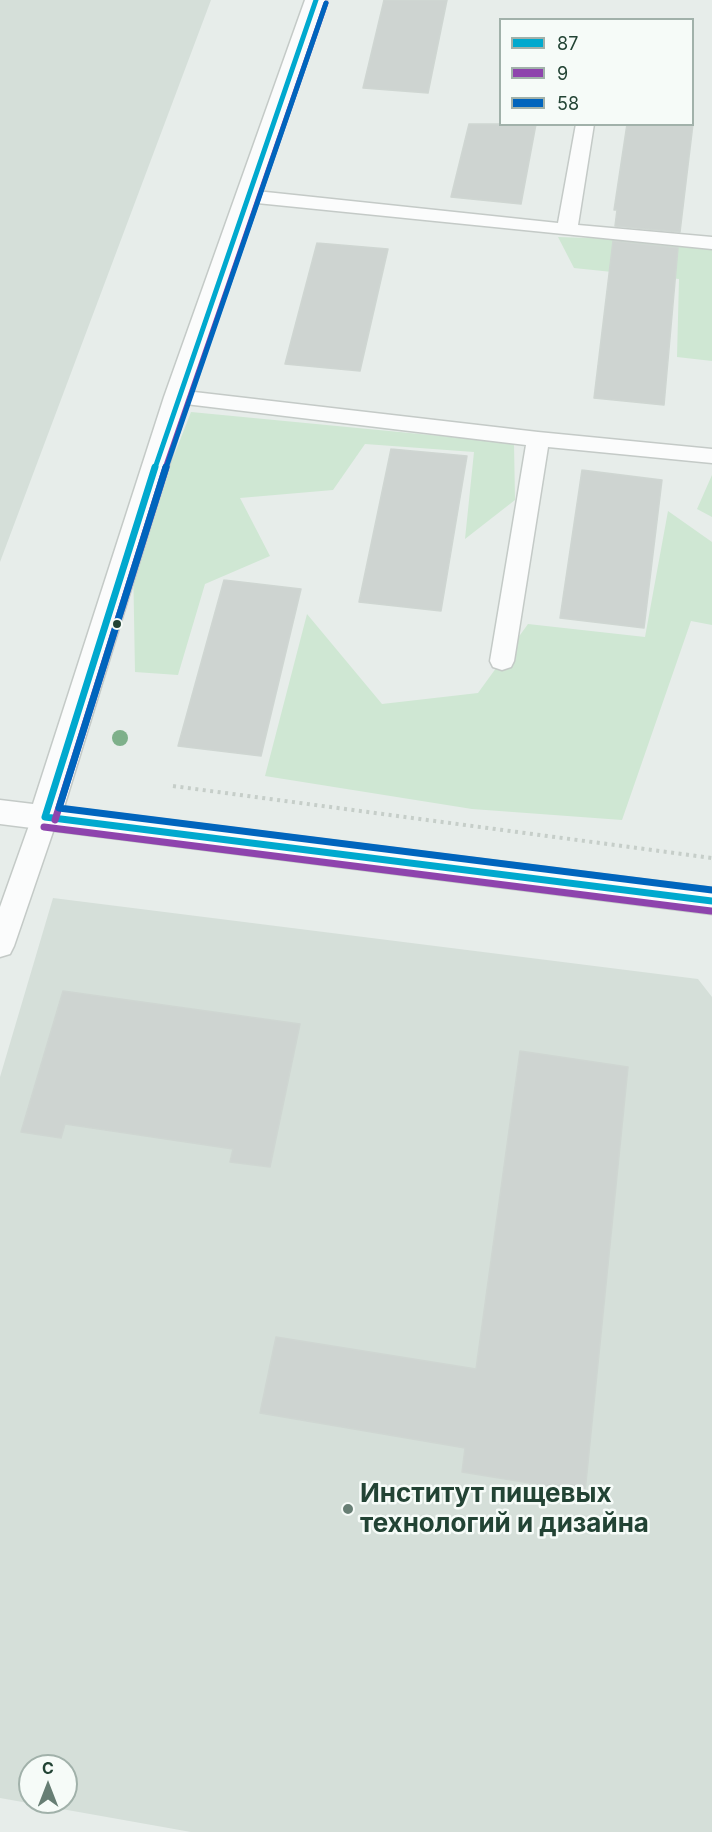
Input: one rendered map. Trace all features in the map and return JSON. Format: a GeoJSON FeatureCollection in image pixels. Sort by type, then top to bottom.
{"type":"FeatureCollection","features":[{"type":"Feature","properties":{"kind":"street"},"geometry":{"type":"LineString","coordinates":[[45,817],[177,397],[316,0]]}},
{"type":"Feature","properties":{"kind":"street"},"geometry":{"type":"LineString","coordinates":[[0,812],[712,901]]}},
{"type":"Feature","properties":{"kind":"lane"},"geometry":{"type":"LineString","coordinates":[[567,230],[585,126]]}},
{"type":"Feature","properties":{"kind":"lane"},"geometry":{"type":"LineString","coordinates":[[247,196],[712,243]]}},
{"type":"Feature","properties":{"kind":"lane"},"geometry":{"type":"LineString","coordinates":[[177,397],[538,439],[712,456]]}},
{"type":"Feature","properties":{"kind":"lane"},"geometry":{"type":"LineString","coordinates":[[502,661],[538,439]]}},
{"type":"Feature","properties":{"kind":"lane"},"geometry":{"type":"LineString","coordinates":[[0,946],[45,817]]}},
{"type":"Feature","properties":{"kind":"path"},"geometry":{"type":"LineString","coordinates":[[173,786],[712,858]]}},
{"type":"Feature","properties":{"kind":"shaded area"},"geometry":{"type":"Polygon","coordinates":[[[0,0],[211,0],[0,562],[0,0]]]}},
{"type":"Feature","properties":{"kind":"shaded area","name":"Институт пищевых технологий и дизайна"},"geometry":{"type":"Polygon","coordinates":[[[53,898],[698,979],[712,997],[712,1832],[191,1832],[78,1812],[78,1754],[18,1754],[18,1801],[0,1798],[0,1077],[53,898]]]}},
{"type":"Feature","properties":{"kind":"green space"},"geometry":{"type":"Polygon","coordinates":[[[558,237],[712,242],[712,361],[677,357],[679,279],[574,268],[558,237]]]}},
{"type":"Feature","properties":{"kind":"green space"},"geometry":{"type":"Polygon","coordinates":[[[191,412],[514,443],[515,500],[465,539],[474,452],[365,444],[333,490],[240,498],[270,556],[205,584],[178,675],[135,672],[133,560],[191,412]]]}},
{"type":"Feature","properties":{"kind":"green space"},"geometry":{"type":"Polygon","coordinates":[[[712,475],[712,517],[697,509],[712,475]]]}},
{"type":"Feature","properties":{"kind":"green space"},"geometry":{"type":"Polygon","coordinates":[[[668,511],[712,542],[712,625],[691,621],[622,820],[472,809],[265,776],[307,614],[382,704],[478,693],[528,624],[645,637],[668,511]]]}},
{"type":"Feature","properties":{"kind":"building"},"geometry":{"type":"Polygon","coordinates":[[[384,0],[447,0],[428,93],[363,88],[384,0]]]}},
{"type":"Feature","properties":{"kind":"building"},"geometry":{"type":"Polygon","coordinates":[[[469,124],[536,126],[521,204],[451,197],[469,124]]]}},
{"type":"Feature","properties":{"kind":"building"},"geometry":{"type":"Polygon","coordinates":[[[627,126],[693,126],[680,232],[615,226],[617,210],[614,210],[627,126]]]}},
{"type":"Feature","properties":{"kind":"building"},"geometry":{"type":"Polygon","coordinates":[[[613,241],[678,248],[664,405],[594,398],[613,241]]]}},
{"type":"Feature","properties":{"kind":"building"},"geometry":{"type":"Polygon","coordinates":[[[317,243],[388,249],[360,371],[285,364],[317,243]]]}},
{"type":"Feature","properties":{"kind":"building"},"geometry":{"type":"Polygon","coordinates":[[[391,449],[467,456],[441,611],[359,602],[391,449]]]}},
{"type":"Feature","properties":{"kind":"building"},"geometry":{"type":"Polygon","coordinates":[[[582,470],[662,480],[644,628],[560,618],[582,470]]]}},
{"type":"Feature","properties":{"kind":"building"},"geometry":{"type":"Polygon","coordinates":[[[224,580],[301,589],[261,756],[178,746],[224,580]]]}},
{"type":"Feature","properties":{"kind":"building"},"geometry":{"type":"Polygon","coordinates":[[[63,991],[300,1024],[270,1167],[230,1162],[233,1149],[65,1124],[61,1138],[21,1132],[63,991]]]}},
{"type":"Feature","properties":{"kind":"building"},"geometry":{"type":"Polygon","coordinates":[[[520,1051],[628,1067],[585,1492],[462,1472],[465,1448],[260,1413],[276,1337],[476,1369],[520,1051]]]}},
{"type":"Feature","properties":{"kind":"transit line","name":"87"},"geometry":{"type":"LineString","coordinates":[[45,817],[177,397],[316,0]]}},
{"type":"Feature","properties":{"kind":"transit line","name":"9"},"geometry":{"type":"LineString","coordinates":[[55,820],[187,400],[326,3]]}},
{"type":"Feature","properties":{"kind":"transit line","name":"58"},"geometry":{"type":"LineString","coordinates":[[326,3],[187,400],[59,808],[712,890]]}},
{"type":"Feature","properties":{"kind":"transit line","name":"87"},"geometry":{"type":"LineString","coordinates":[[45,817],[712,901]]}},
{"type":"Feature","properties":{"kind":"transit line","name":"9"},"geometry":{"type":"LineString","coordinates":[[44,827],[711,911]]}},
{"type":"Feature","properties":{"kind":"place","name":"Институт пищевых технологий и дизайна"},"geometry":{"type":"Point","coordinates":[348,1509]}}]}
